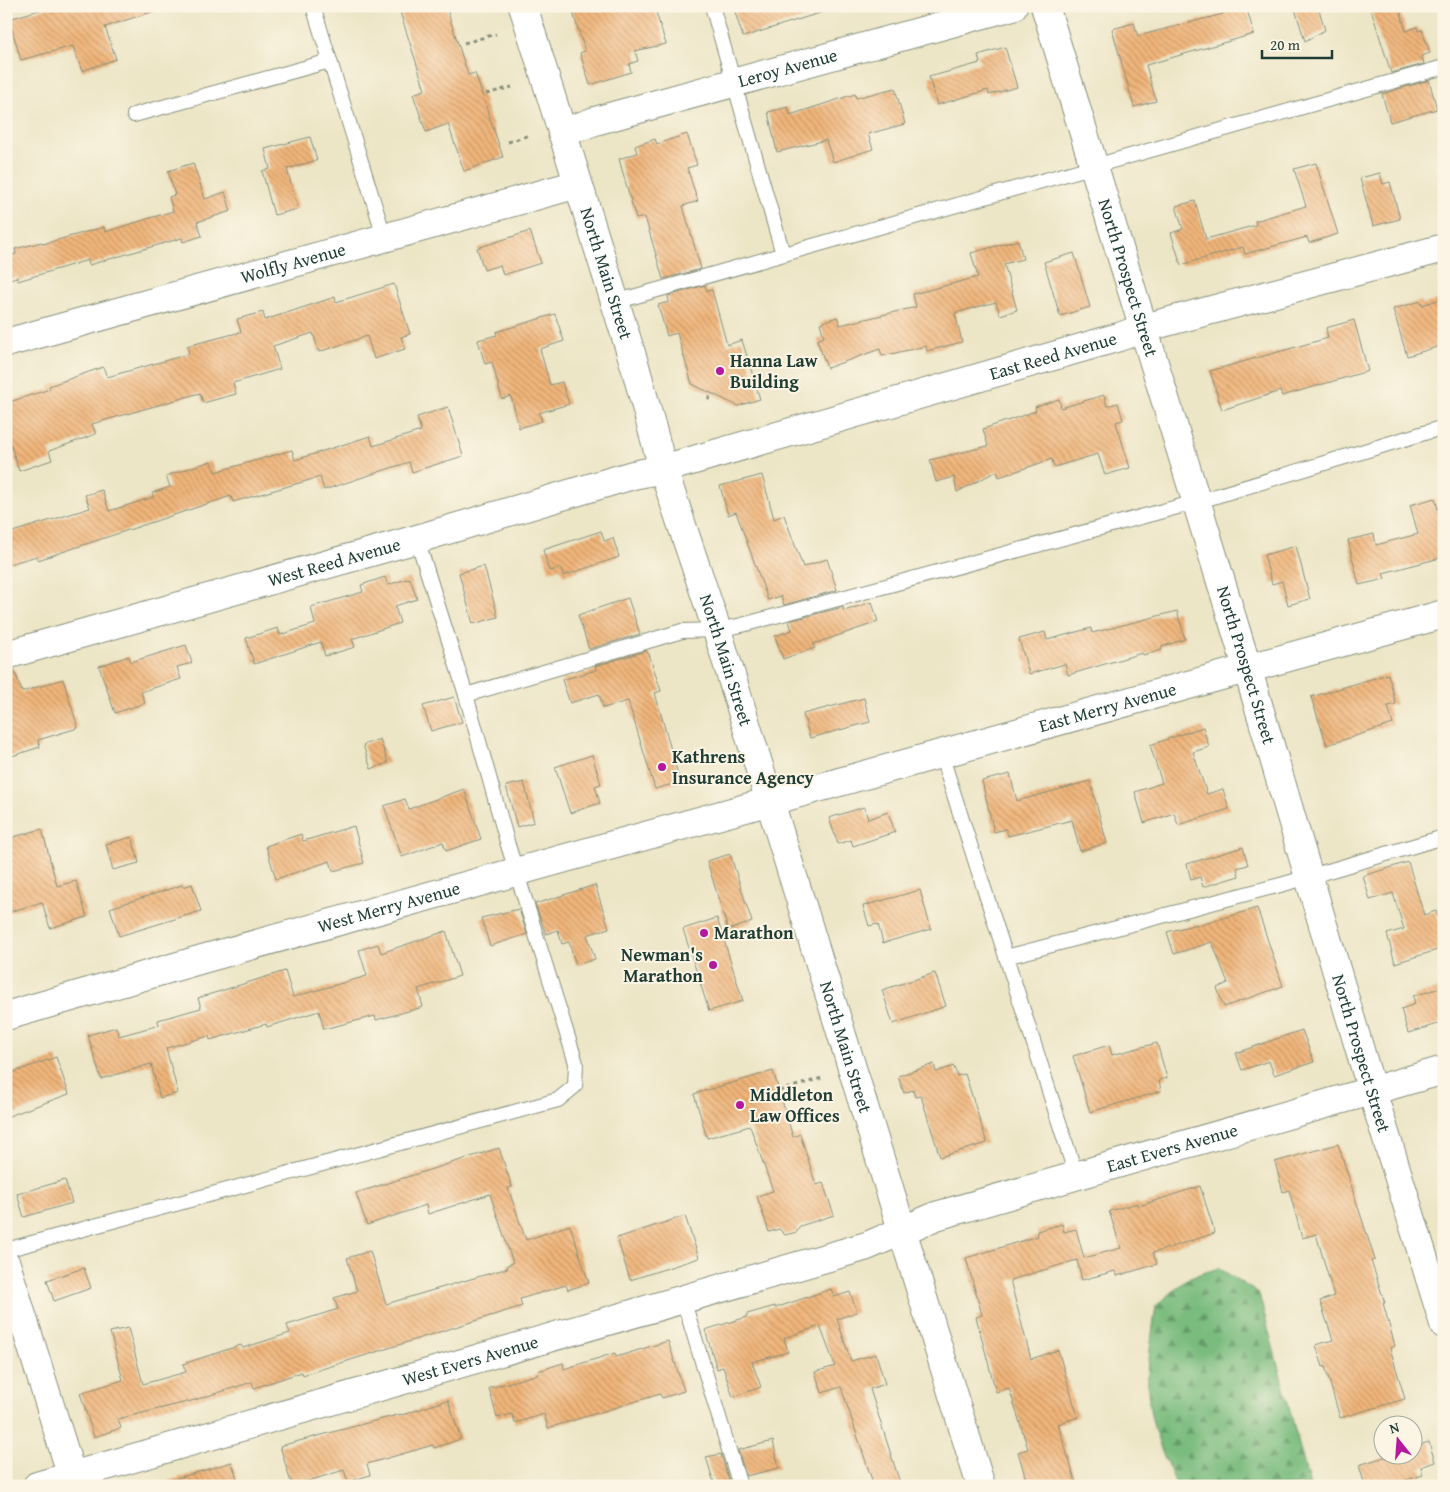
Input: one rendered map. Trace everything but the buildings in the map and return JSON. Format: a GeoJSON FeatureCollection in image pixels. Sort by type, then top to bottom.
{"type":"FeatureCollection","features":[{"type":"Feature","properties":{"kind":"street","name":"North Main Street"},"geometry":{"type":"LineString","coordinates":[[523,6],[615,302],[663,470],[717,630],[771,802],[981,1486]]}},
{"type":"Feature","properties":{"kind":"street","name":"Leroy Avenue"},"geometry":{"type":"LineString","coordinates":[[562,133],[596,121],[1013,6]]}},
{"type":"Feature","properties":{"kind":"street","name":"North Prospect Street"},"geometry":{"type":"LineString","coordinates":[[1045,6],[1248,667],[1372,1091],[1444,1324]]}},
{"type":"Feature","properties":{"kind":"street","name":"Wolfly Avenue"},"geometry":{"type":"LineString","coordinates":[[6,343],[578,184]]}},
{"type":"Feature","properties":{"kind":"street","name":"East Reed Avenue"},"geometry":{"type":"LineString","coordinates":[[663,470],[1119,337],[1144,328],[1444,248]]}},
{"type":"Feature","properties":{"kind":"street","name":"West Reed Avenue"},"geometry":{"type":"LineString","coordinates":[[6,655],[417,539],[632,475],[663,470]]}},
{"type":"Feature","properties":{"kind":"street","name":"East Merry Avenue"},"geometry":{"type":"LineString","coordinates":[[771,802],[1248,667],[1444,614]]}},
{"type":"Feature","properties":{"kind":"street","name":"West Merry Avenue"},"geometry":{"type":"LineString","coordinates":[[6,1016],[517,871],[771,802]]}},
{"type":"Feature","properties":{"kind":"street","name":"East Evers Avenue"},"geometry":{"type":"LineString","coordinates":[[902,1230],[936,1216],[1444,1070]]}},
{"type":"Feature","properties":{"kind":"street","name":"West Evers Avenue"},"geometry":{"type":"LineString","coordinates":[[37,1486],[74,1481],[873,1244],[902,1230]]}},
{"type":"Feature","properties":{"kind":"street"},"geometry":{"type":"LineString","coordinates":[[6,1264],[74,1481]]}},
{"type":"Feature","properties":{"kind":"lane"},"geometry":{"type":"LineString","coordinates":[[313,6],[385,239]]}},
{"type":"Feature","properties":{"kind":"lane"},"geometry":{"type":"LineString","coordinates":[[712,6],[784,254]]}},
{"type":"Feature","properties":{"kind":"lane"},"geometry":{"type":"LineString","coordinates":[[134,115],[330,62]]}},
{"type":"Feature","properties":{"kind":"lane"},"geometry":{"type":"LineString","coordinates":[[615,302],[1444,67]]}},
{"type":"Feature","properties":{"kind":"lane"},"geometry":{"type":"LineString","coordinates":[[466,695],[682,631],[717,630],[742,625],[1196,502],[1444,427]]}},
{"type":"Feature","properties":{"kind":"lane"},"geometry":{"type":"LineString","coordinates":[[6,1250],[558,1100],[574,1086],[576,1063],[517,871],[466,695],[417,539]]}},
{"type":"Feature","properties":{"kind":"lane"},"geometry":{"type":"LineString","coordinates":[[941,754],[1076,1175]]}},
{"type":"Feature","properties":{"kind":"lane"},"geometry":{"type":"LineString","coordinates":[[1006,957],[1309,876],[1444,837]]}},
{"type":"Feature","properties":{"kind":"lane"},"geometry":{"type":"LineString","coordinates":[[683,1299],[740,1486]]}},
{"type":"Feature","properties":{"kind":"path"},"geometry":{"type":"LineString","coordinates":[[464,43],[496,34]]}},
{"type":"Feature","properties":{"kind":"path"},"geometry":{"type":"LineString","coordinates":[[486,94],[512,87]]}},
{"type":"Feature","properties":{"kind":"path"},"geometry":{"type":"LineString","coordinates":[[508,142],[527,136]]}},
{"type":"Feature","properties":{"kind":"path"},"geometry":{"type":"LineString","coordinates":[[708,400],[712,394]]}},
{"type":"Feature","properties":{"kind":"path"},"geometry":{"type":"LineString","coordinates":[[779,1091],[822,1078]]}},
{"type":"Feature","properties":{"kind":"green space"},"geometry":{"type":"Polygon","coordinates":[[[1219,1268],[1259,1294],[1310,1486],[1177,1486],[1164,1455],[1153,1424],[1148,1390],[1156,1306],[1190,1277],[1219,1268]]]}},
{"type":"Feature","properties":{"kind":"place","name":"Hanna Law Building"},"geometry":{"type":"Point","coordinates":[720,371]}},
{"type":"Feature","properties":{"kind":"place","name":"Kathrens Insurance Agency"},"geometry":{"type":"Point","coordinates":[662,767]}},
{"type":"Feature","properties":{"kind":"place","name":"Marathon"},"geometry":{"type":"Point","coordinates":[704,933]}},
{"type":"Feature","properties":{"kind":"place","name":"Newman's Marathon"},"geometry":{"type":"Point","coordinates":[713,965]}},
{"type":"Feature","properties":{"kind":"place","name":"Middleton Law Offices"},"geometry":{"type":"Point","coordinates":[740,1105]}}]}
